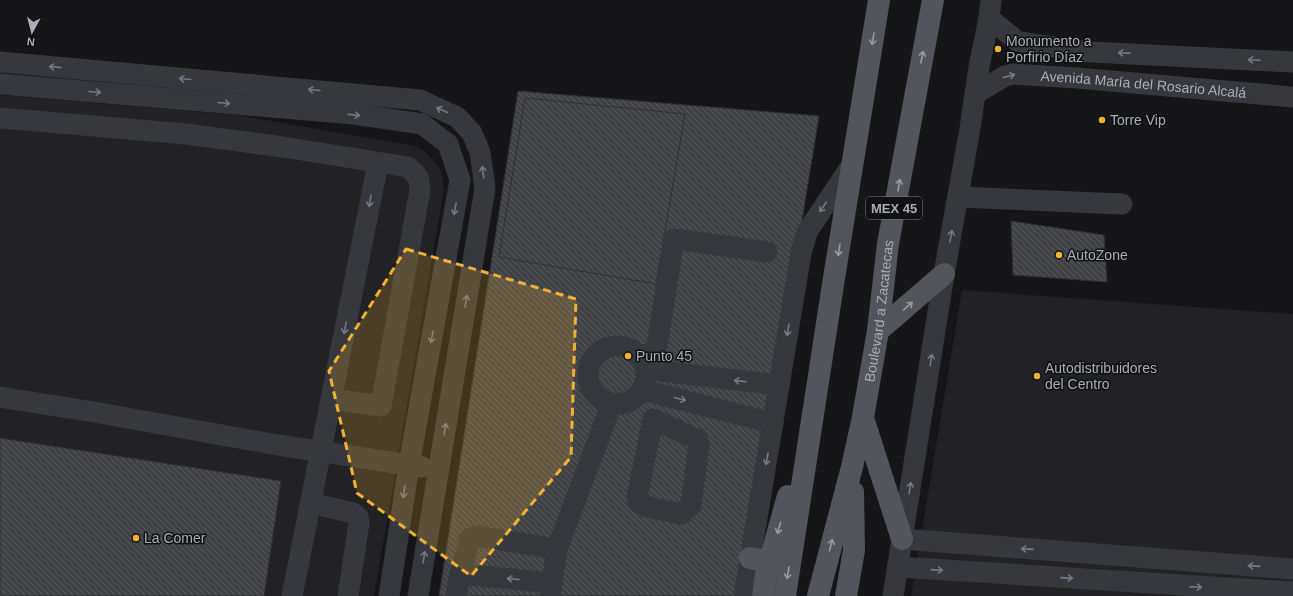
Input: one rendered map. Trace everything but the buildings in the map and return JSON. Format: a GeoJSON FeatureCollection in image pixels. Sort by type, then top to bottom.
{"type":"FeatureCollection","features":[{"type":"Feature","properties":{"kind":"main road","name":"MEX 45"},"geometry":{"type":"LineString","coordinates":[[785,596],[879,0]]}},
{"type":"Feature","properties":{"kind":"main road","name":"Boulevard a Zacatecas"},"geometry":{"type":"LineString","coordinates":[[818,596],[852,467],[863,417],[878,331],[888,244],[933,0]]}},
{"type":"Feature","properties":{"kind":"main road"},"geometry":{"type":"LineString","coordinates":[[878,331],[944,274]]}},
{"type":"Feature","properties":{"kind":"main road"},"geometry":{"type":"LineString","coordinates":[[763,596],[766,575],[760,560],[816,396]]}},
{"type":"Feature","properties":{"kind":"main road"},"geometry":{"type":"LineString","coordinates":[[863,417],[902,539]]}},
{"type":"Feature","properties":{"kind":"main road"},"geometry":{"type":"LineString","coordinates":[[846,596],[854,550],[852,467]]}},
{"type":"Feature","properties":{"kind":"street"},"geometry":{"type":"LineString","coordinates":[[893,596],[944,274],[959,197],[978,67],[990,9]]}},
{"type":"Feature","properties":{"kind":"street","name":"Avenida María del Rosario Alcalá"},"geometry":{"type":"LineString","coordinates":[[990,9],[1017,41],[1032,44],[1090,52],[1293,62]]}},
{"type":"Feature","properties":{"kind":"street"},"geometry":{"type":"LineString","coordinates":[[1077,78],[1076,68],[1090,52]]}},
{"type":"Feature","properties":{"kind":"street"},"geometry":{"type":"LineString","coordinates":[[0,62],[420,100],[457,116],[472,133],[480,152],[485,188],[418,596]]}},
{"type":"Feature","properties":{"kind":"street","name":"Avenida María del Rosario Alcalá"},"geometry":{"type":"LineString","coordinates":[[975,94],[1005,76],[1013,74],[1293,96]]}},
{"type":"Feature","properties":{"kind":"street"},"geometry":{"type":"LineString","coordinates":[[0,84],[253,105],[362,116],[422,124],[448,144],[460,180],[408,465],[389,596]]}},
{"type":"Feature","properties":{"kind":"street"},"geometry":{"type":"LineString","coordinates":[[0,118],[193,135],[283,147],[408,167],[418,177],[420,190],[381,406],[331,399]]}},
{"type":"Feature","properties":{"kind":"street"},"geometry":{"type":"LineString","coordinates":[[292,596],[378,163]]}},
{"type":"Feature","properties":{"kind":"street"},"geometry":{"type":"LineString","coordinates":[[744,596],[760,560],[773,422],[801,253],[806,232],[853,164]]}},
{"type":"Feature","properties":{"kind":"street"},"geometry":{"type":"LineString","coordinates":[[959,197],[1122,204]]}},
{"type":"Feature","properties":{"kind":"street"},"geometry":{"type":"LineString","coordinates":[[642,361],[653,352],[657,346],[674,239],[767,252]]}},
{"type":"Feature","properties":{"kind":"street"},"geometry":{"type":"LineString","coordinates":[[642,361],[646,378],[637,394],[623,403],[612,403],[597,396],[589,383],[589,367],[593,360],[597,354],[611,346],[626,347],[642,361],[660,371],[779,385]]}},
{"type":"Feature","properties":{"kind":"street"},"geometry":{"type":"LineString","coordinates":[[637,394],[773,422]]}},
{"type":"Feature","properties":{"kind":"street"},"geometry":{"type":"LineString","coordinates":[[637,394],[653,419]]}},
{"type":"Feature","properties":{"kind":"street"},"geometry":{"type":"LineString","coordinates":[[0,397],[320,452],[438,470]]}},
{"type":"Feature","properties":{"kind":"street"},"geometry":{"type":"LineString","coordinates":[[460,574],[551,590],[557,549],[612,403]]}},
{"type":"Feature","properties":{"kind":"street"},"geometry":{"type":"LineString","coordinates":[[311,504],[353,513],[358,517],[359,523],[348,596]]}},
{"type":"Feature","properties":{"kind":"street"},"geometry":{"type":"LineString","coordinates":[[456,596],[460,574],[470,539],[473,537],[476,536],[557,549]]}},
{"type":"Feature","properties":{"kind":"street"},"geometry":{"type":"LineString","coordinates":[[902,539],[1293,569]]}},
{"type":"Feature","properties":{"kind":"street"},"geometry":{"type":"LineString","coordinates":[[1109,581],[1111,555]]}},
{"type":"Feature","properties":{"kind":"street"},"geometry":{"type":"LineString","coordinates":[[898,567],[1293,592]]}},
{"type":"Feature","properties":{"kind":"highlighted area"},"geometry":{"type":"Polygon","coordinates":[[[406,249],[576,299],[571,457],[471,576],[357,493],[329,371],[406,249]]]}},
{"type":"Feature","properties":{"kind":"shaded area"},"geometry":{"type":"Polygon","coordinates":[[[0,95],[236,115],[410,145],[418,147],[435,162],[440,169],[444,189],[374,596],[0,596],[0,95]]]}},
{"type":"Feature","properties":{"kind":"shaded area"},"geometry":{"type":"Polygon","coordinates":[[[962,290],[1293,314],[1293,596],[911,596],[962,290]]]}},
{"type":"Feature","properties":{"kind":"place","name":"Monumento a Porfirio Díaz"},"geometry":{"type":"Point","coordinates":[998,49]}},
{"type":"Feature","properties":{"kind":"place","name":"Torre Vip"},"geometry":{"type":"Point","coordinates":[1102,120]}},
{"type":"Feature","properties":{"kind":"place","name":"AutoZone"},"geometry":{"type":"Point","coordinates":[1059,255]}},
{"type":"Feature","properties":{"kind":"place","name":"Punto 45"},"geometry":{"type":"Point","coordinates":[628,356]}},
{"type":"Feature","properties":{"kind":"place","name":"Autodistribuidores del Centro"},"geometry":{"type":"Point","coordinates":[1037,376]}},
{"type":"Feature","properties":{"kind":"place","name":"La Comer"},"geometry":{"type":"Point","coordinates":[136,538]}}]}
